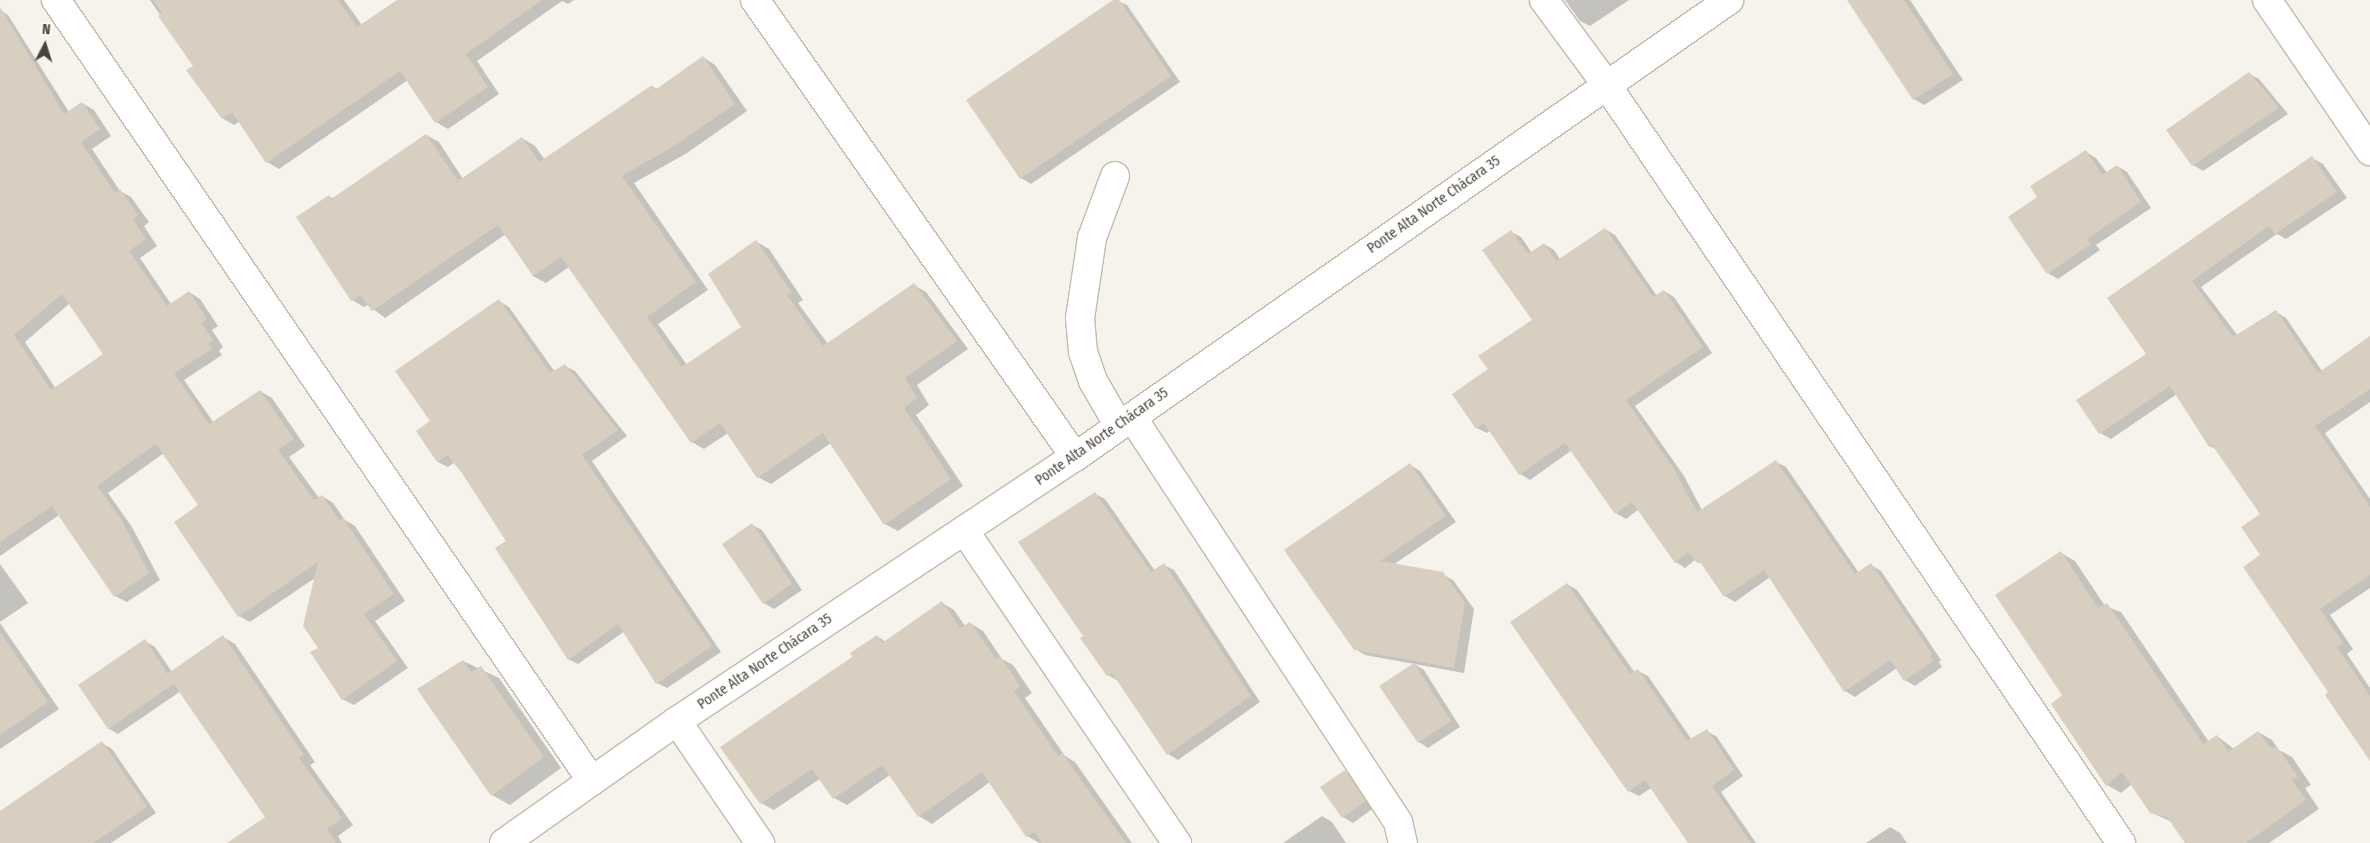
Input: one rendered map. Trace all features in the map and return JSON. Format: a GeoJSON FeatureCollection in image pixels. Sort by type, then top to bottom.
{"type":"FeatureCollection","features":[{"type":"Feature","properties":{"kind":"street"},"geometry":{"type":"LineString","coordinates":[[56,0],[592,781]]}},
{"type":"Feature","properties":{"kind":"street"},"geometry":{"type":"LineString","coordinates":[[755,0],[1075,457]]}},
{"type":"Feature","properties":{"kind":"street"},"geometry":{"type":"LineString","coordinates":[[1544,0],[1606,84],[2121,843]]}},
{"type":"Feature","properties":{"kind":"street","name":"Ponte Alta Norte Chácara 35"},"geometry":{"type":"LineString","coordinates":[[504,843],[532,835],[592,781],[676,721],[1075,457],[1606,84],[1729,0]]}},
{"type":"Feature","properties":{"kind":"street"},"geometry":{"type":"LineString","coordinates":[[2267,0],[2370,151]]}},
{"type":"Feature","properties":{"kind":"street"},"geometry":{"type":"LineString","coordinates":[[1115,176],[1092,238],[1080,318],[1083,352],[1088,367],[1398,822],[1403,843]]}},
{"type":"Feature","properties":{"kind":"street"},"geometry":{"type":"LineString","coordinates":[[964,530],[1177,843]]}},
{"type":"Feature","properties":{"kind":"street"},"geometry":{"type":"LineString","coordinates":[[676,721],[760,843]]}},
{"type":"Feature","properties":{"kind":"building"},"geometry":{"type":"Polygon","coordinates":[[[153,0],[338,0],[357,27],[397,0],[542,0],[466,54],[488,87],[435,123],[400,71],[266,163],[232,112],[222,119],[186,70],[193,66],[158,16],[162,13],[153,0]]]}},
{"type":"Feature","properties":{"kind":"building"},"geometry":{"type":"Polygon","coordinates":[[[1113,0],[1119,0],[1171,76],[1020,179],[966,100],[1113,0]]]}},
{"type":"Feature","properties":{"kind":"building"},"geometry":{"type":"Polygon","coordinates":[[[1847,0],[1904,0],[1953,74],[1913,100],[1847,0]]]}},
{"type":"Feature","properties":{"kind":"building"},"geometry":{"type":"Polygon","coordinates":[[[0,7],[64,114],[82,102],[100,129],[81,142],[115,193],[120,189],[138,215],[133,219],[146,239],[129,251],[167,306],[189,291],[207,319],[201,323],[213,340],[208,344],[212,349],[174,373],[209,424],[260,390],[294,439],[278,450],[314,500],[322,495],[339,520],[343,518],[394,594],[364,614],[397,661],[342,700],[310,652],[318,648],[303,626],[318,562],[238,617],[174,522],[198,505],[156,444],[97,486],[121,519],[149,573],[114,597],[52,506],[0,542],[0,7]],[[62,294],[14,335],[51,390],[103,354],[62,294]]]}},
{"type":"Feature","properties":{"kind":"building"},"geometry":{"type":"Polygon","coordinates":[[[703,56],[735,104],[674,146],[622,176],[696,282],[647,317],[682,367],[741,327],[708,274],[756,240],[792,293],[787,295],[823,346],[914,283],[957,341],[905,378],[917,398],[904,408],[951,479],[884,525],[823,433],[757,478],[720,423],[691,443],[561,257],[533,276],[498,225],[372,311],[360,295],[351,301],[296,217],[329,195],[331,199],[426,134],[458,181],[522,137],[539,162],[652,85],[655,90],[703,56]]]}},
{"type":"Feature","properties":{"kind":"building"},"geometry":{"type":"Polygon","coordinates":[[[2249,72],[2279,108],[2192,166],[2166,130],[2249,72]]]}},
{"type":"Feature","properties":{"kind":"building"},"geometry":{"type":"Polygon","coordinates":[[[2086,150],[2102,175],[2117,165],[2141,202],[2087,239],[2091,244],[2047,274],[2008,217],[2037,197],[2030,186],[2086,150]]]}},
{"type":"Feature","properties":{"kind":"building"},"geometry":{"type":"Polygon","coordinates":[[[2312,156],[2337,192],[2275,234],[2269,226],[2192,281],[2233,337],[2276,310],[2318,373],[2370,336],[2370,389],[2315,426],[2370,507],[2370,575],[2320,609],[2343,643],[2337,647],[2370,696],[2370,761],[2325,695],[2328,692],[2243,567],[2260,555],[2241,527],[2260,514],[2212,445],[2209,447],[2170,386],[2099,434],[2076,400],[2146,354],[2107,298],[2312,156]]]}},
{"type":"Feature","properties":{"kind":"building"},"geometry":{"type":"Polygon","coordinates":[[[1605,228],[1653,297],[1664,290],[1703,347],[1626,400],[1674,469],[1697,512],[1776,460],[1855,574],[1871,563],[1932,654],[1930,656],[1933,661],[1904,681],[1890,660],[1844,692],[1764,570],[1724,597],[1700,562],[1698,564],[1688,552],[1675,563],[1632,502],[1615,514],[1565,443],[1519,475],[1484,423],[1476,429],[1452,394],[1488,369],[1478,356],[1532,320],[1482,250],[1511,230],[1528,254],[1544,243],[1556,261],[1605,228]]]}},
{"type":"Feature","properties":{"kind":"building"},"geometry":{"type":"Polygon","coordinates":[[[499,299],[550,373],[565,364],[618,430],[582,455],[712,646],[656,684],[618,624],[568,660],[495,548],[506,541],[462,473],[447,455],[437,462],[416,431],[430,421],[395,371],[499,299]]]}},
{"type":"Feature","properties":{"kind":"building"},"geometry":{"type":"Polygon","coordinates":[[[1410,463],[1446,516],[1380,561],[1443,572],[1465,603],[1454,668],[1354,650],[1284,550],[1410,463]]]}},
{"type":"Feature","properties":{"kind":"building"},"geometry":{"type":"Polygon","coordinates":[[[1095,492],[1151,572],[1164,563],[1251,696],[1167,755],[1112,673],[1107,676],[1080,638],[1083,636],[1018,542],[1095,492]]]}},
{"type":"Feature","properties":{"kind":"building"},"geometry":{"type":"Polygon","coordinates":[[[752,523],[792,584],[763,604],[722,544],[752,523]]]}},
{"type":"Feature","properties":{"kind":"building"},"geometry":{"type":"Polygon","coordinates":[[[2061,551],[2098,608],[2107,603],[2203,744],[2217,735],[2228,752],[2258,731],[2270,747],[2278,748],[2298,777],[2292,780],[2306,800],[2246,843],[2185,843],[2167,817],[2150,813],[2122,772],[2106,786],[2051,704],[2062,695],[1995,595],[2061,551]]]}},
{"type":"Feature","properties":{"kind":"building"},"geometry":{"type":"Polygon","coordinates":[[[1567,583],[1630,674],[1638,669],[1687,741],[1707,729],[1734,770],[1712,786],[1751,843],[1688,843],[1645,780],[1628,792],[1510,622],[1567,583]]]}},
{"type":"Feature","properties":{"kind":"building"},"geometry":{"type":"Polygon","coordinates":[[[942,601],[960,628],[970,622],[996,659],[1000,656],[1020,686],[1014,691],[1058,756],[1062,753],[1126,843],[1042,843],[1034,832],[1026,837],[982,772],[918,817],[882,765],[833,799],[812,769],[760,804],[720,747],[852,657],[850,653],[877,635],[882,643],[942,601]]]}},
{"type":"Feature","properties":{"kind":"building"},"geometry":{"type":"Polygon","coordinates":[[[0,632],[48,702],[0,735],[0,632]]]}},
{"type":"Feature","properties":{"kind":"building"},"geometry":{"type":"Polygon","coordinates":[[[223,635],[304,755],[299,758],[342,818],[327,829],[336,843],[227,843],[265,817],[167,674],[223,635]]]}},
{"type":"Feature","properties":{"kind":"building"},"geometry":{"type":"Polygon","coordinates":[[[145,639],[174,684],[108,729],[78,685],[145,639]]]}},
{"type":"Feature","properties":{"kind":"building"},"geometry":{"type":"Polygon","coordinates":[[[463,660],[471,672],[481,666],[544,757],[491,796],[417,689],[463,660]]]}},
{"type":"Feature","properties":{"kind":"building"},"geometry":{"type":"Polygon","coordinates":[[[1414,663],[1451,721],[1418,743],[1379,686],[1414,663]]]}},
{"type":"Feature","properties":{"kind":"building"},"geometry":{"type":"Polygon","coordinates":[[[102,741],[147,807],[93,843],[0,843],[0,811],[102,741]]]}},
{"type":"Feature","properties":{"kind":"building"},"geometry":{"type":"Polygon","coordinates":[[[1345,770],[1366,801],[1342,818],[1320,787],[1345,770]]]}}]}
